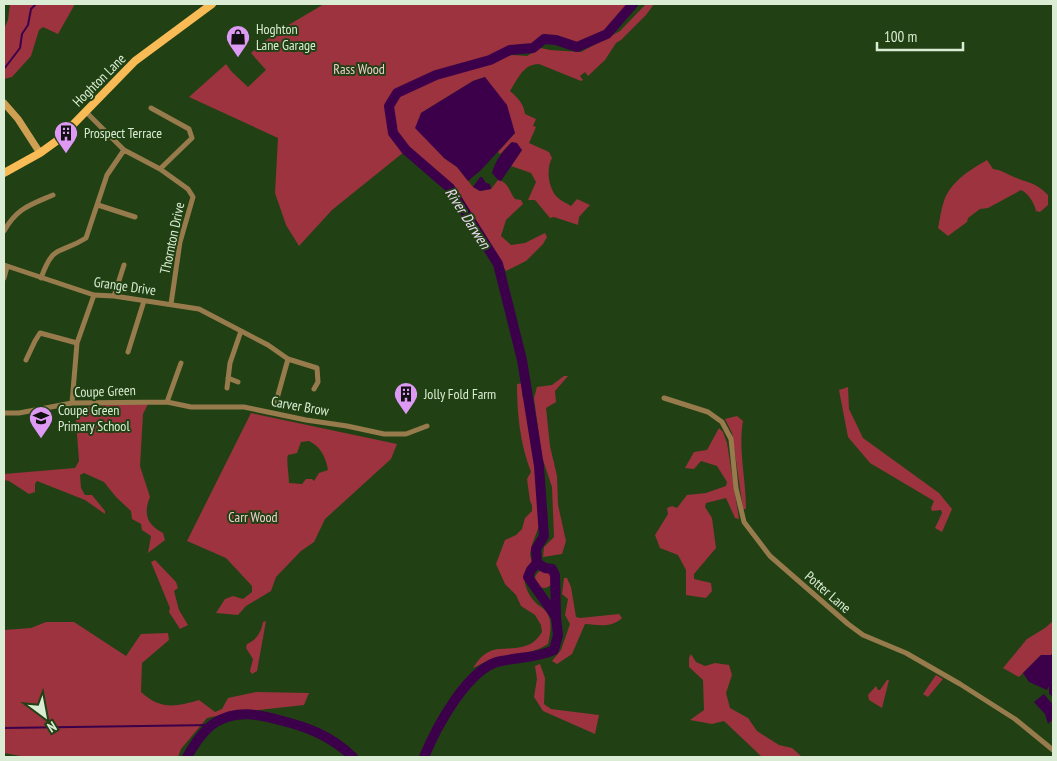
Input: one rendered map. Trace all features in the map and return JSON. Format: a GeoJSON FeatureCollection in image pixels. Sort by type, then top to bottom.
{"type":"FeatureCollection","features":[{"type":"Feature","properties":{"kind":"main road","name":"Hoghton Lane"},"geometry":{"type":"LineString","coordinates":[[4,173],[40,153],[58,140],[135,61],[212,4]]}},
{"type":"Feature","properties":{"kind":"street"},"geometry":{"type":"LineString","coordinates":[[4,103],[18,119],[40,153]]}},
{"type":"Feature","properties":{"kind":"street"},"geometry":{"type":"LineString","coordinates":[[151,108],[189,129],[192,134],[192,138],[160,169]]}},
{"type":"Feature","properties":{"kind":"street","name":"Thornton Drive"},"geometry":{"type":"LineString","coordinates":[[86,111],[124,150],[160,169],[188,189],[193,197],[180,242],[171,304]]}},
{"type":"Feature","properties":{"kind":"street"},"geometry":{"type":"LineString","coordinates":[[41,278],[51,257],[57,251],[79,243],[86,238],[106,175],[124,150]]}},
{"type":"Feature","properties":{"kind":"street"},"geometry":{"type":"LineString","coordinates":[[4,231],[13,216],[24,207],[53,195]]}},
{"type":"Feature","properties":{"kind":"street"},"geometry":{"type":"LineString","coordinates":[[98,205],[135,217]]}},
{"type":"Feature","properties":{"kind":"street"},"geometry":{"type":"LineString","coordinates":[[114,296],[124,265]]}},
{"type":"Feature","properties":{"kind":"street"},"geometry":{"type":"LineString","coordinates":[[4,278],[6,266]]}},
{"type":"Feature","properties":{"kind":"street","name":"Grange Drive"},"geometry":{"type":"LineString","coordinates":[[6,266],[94,295],[114,296],[199,309],[268,345],[288,359],[317,368],[318,382],[314,389]]}},
{"type":"Feature","properties":{"kind":"street"},"geometry":{"type":"LineString","coordinates":[[72,403],[77,343],[94,295]]}},
{"type":"Feature","properties":{"kind":"street"},"geometry":{"type":"LineString","coordinates":[[128,352],[144,301]]}},
{"type":"Feature","properties":{"kind":"street"},"geometry":{"type":"LineString","coordinates":[[227,388],[230,363],[241,331]]}},
{"type":"Feature","properties":{"kind":"street"},"geometry":{"type":"LineString","coordinates":[[26,360],[40,333],[77,343]]}},
{"type":"Feature","properties":{"kind":"street"},"geometry":{"type":"LineString","coordinates":[[276,402],[288,359]]}},
{"type":"Feature","properties":{"kind":"street"},"geometry":{"type":"LineString","coordinates":[[167,402],[181,364]]}},
{"type":"Feature","properties":{"kind":"street"},"geometry":{"type":"LineString","coordinates":[[228,378],[238,382]]}},
{"type":"Feature","properties":{"kind":"street","name":"Potter Lane"},"geometry":{"type":"LineString","coordinates":[[664,398],[708,412],[722,422],[731,439],[736,488],[744,522],[770,556],[863,635],[906,653],[960,684],[1016,719],[1053,750]]}},
{"type":"Feature","properties":{"kind":"street","name":"Coupe Green"},"geometry":{"type":"LineString","coordinates":[[4,413],[19,413],[72,403],[167,402]]}},
{"type":"Feature","properties":{"kind":"street","name":"Carver Brow"},"geometry":{"type":"LineString","coordinates":[[167,402],[191,407],[244,407],[384,434],[406,434],[427,426]]}},
{"type":"Feature","properties":{"kind":"green space"},"geometry":{"type":"Polygon","coordinates":[[[10,4],[75,4],[58,34],[43,27],[39,30],[31,56],[12,77],[4,79],[4,29],[8,20],[10,4]]]}},
{"type":"Feature","properties":{"kind":"green space","name":"Rass Wood"},"geometry":{"type":"Polygon","coordinates":[[[324,4],[629,4],[605,31],[577,45],[558,38],[544,38],[532,46],[510,48],[489,58],[436,73],[397,91],[387,106],[391,134],[404,152],[332,210],[299,246],[286,225],[275,193],[278,138],[189,97],[226,64],[248,87],[266,70],[251,53],[275,33],[324,4]]]}},
{"type":"Feature","properties":{"kind":"green space"},"geometry":{"type":"Polygon","coordinates":[[[646,4],[654,4],[646,15],[616,43],[605,60],[588,76],[585,72],[580,76],[583,80],[581,81],[539,64],[525,69],[510,91],[520,101],[525,114],[536,119],[533,126],[536,127],[529,143],[549,152],[552,158],[549,167],[549,178],[554,193],[571,206],[577,199],[590,205],[579,217],[578,225],[554,217],[550,218],[535,200],[528,200],[536,182],[531,173],[511,166],[522,150],[512,142],[500,154],[498,152],[515,133],[485,77],[473,81],[421,113],[444,158],[457,167],[473,187],[480,191],[491,189],[498,180],[502,181],[507,185],[515,199],[521,200],[523,204],[506,220],[501,236],[511,245],[525,243],[545,233],[547,237],[543,244],[526,261],[506,271],[451,183],[407,149],[395,131],[392,108],[399,95],[437,78],[512,55],[527,56],[541,48],[581,52],[620,31],[646,4]]]}},
{"type":"Feature","properties":{"kind":"green space"},"geometry":{"type":"Polygon","coordinates":[[[987,160],[993,169],[1039,187],[1048,195],[1048,205],[1040,212],[1036,211],[1031,199],[1021,190],[988,208],[980,209],[968,218],[967,222],[948,236],[938,228],[942,207],[947,194],[956,182],[987,160]]]}},
{"type":"Feature","properties":{"kind":"green space"},"geometry":{"type":"Polygon","coordinates":[[[564,376],[568,376],[555,391],[556,402],[546,408],[550,446],[557,476],[558,505],[566,541],[562,554],[543,557],[544,547],[554,537],[552,487],[542,457],[534,398],[537,387],[552,385],[564,376]]]}},
{"type":"Feature","properties":{"kind":"green space"},"geometry":{"type":"Polygon","coordinates":[[[523,383],[522,396],[526,398],[536,469],[539,526],[530,554],[532,563],[524,575],[524,579],[531,597],[548,614],[550,630],[548,644],[529,652],[495,658],[473,668],[486,653],[492,650],[528,645],[536,640],[542,632],[541,625],[535,615],[521,606],[516,595],[505,584],[496,564],[505,540],[516,535],[522,529],[525,518],[532,511],[527,479],[531,472],[522,439],[518,406],[517,384],[523,383]]]}},
{"type":"Feature","properties":{"kind":"green space"},"geometry":{"type":"Polygon","coordinates":[[[848,387],[849,409],[863,438],[939,493],[952,509],[942,532],[935,528],[942,513],[941,510],[932,511],[931,508],[934,501],[870,463],[848,437],[839,390],[848,387]]]}},
{"type":"Feature","properties":{"kind":"green space"},"geometry":{"type":"Polygon","coordinates":[[[118,404],[148,404],[143,414],[140,466],[150,497],[147,509],[148,518],[153,526],[163,533],[165,540],[148,553],[151,536],[142,530],[141,524],[132,519],[131,511],[104,482],[84,473],[80,475],[81,488],[85,495],[92,495],[105,511],[105,514],[85,500],[37,481],[35,492],[29,494],[9,481],[4,480],[4,474],[75,468],[79,461],[75,408],[118,404]]]}},
{"type":"Feature","properties":{"kind":"green space","name":"Carr Wood"},"geometry":{"type":"Polygon","coordinates":[[[251,413],[397,444],[391,459],[325,519],[314,542],[301,551],[276,577],[271,591],[246,606],[238,615],[216,613],[225,599],[233,596],[243,599],[252,592],[252,586],[226,558],[187,541],[251,413]],[[309,441],[301,442],[297,453],[287,457],[289,483],[302,484],[306,479],[314,481],[319,473],[328,470],[322,452],[309,441]]]}},
{"type":"Feature","properties":{"kind":"green space"},"geometry":{"type":"Polygon","coordinates":[[[737,416],[743,421],[741,442],[746,509],[743,509],[732,433],[725,419],[737,416]]]}},
{"type":"Feature","properties":{"kind":"green space"},"geometry":{"type":"Polygon","coordinates":[[[719,428],[723,432],[727,443],[739,519],[735,518],[726,498],[706,503],[705,507],[712,518],[716,548],[694,574],[694,579],[711,583],[712,591],[706,598],[686,595],[686,570],[678,555],[660,548],[655,535],[668,514],[667,508],[672,506],[677,508],[687,495],[706,493],[726,486],[727,482],[717,466],[701,461],[694,469],[685,468],[694,452],[707,450],[719,428]]]}},
{"type":"Feature","properties":{"kind":"green space"},"geometry":{"type":"Polygon","coordinates":[[[155,560],[176,582],[178,588],[174,591],[179,610],[188,625],[180,629],[169,612],[170,608],[151,562],[155,560]]]}},
{"type":"Feature","properties":{"kind":"green space"},"geometry":{"type":"Polygon","coordinates":[[[544,570],[550,573],[553,579],[550,585],[544,588],[538,585],[535,579],[538,573],[544,570]]]}},
{"type":"Feature","properties":{"kind":"green space"},"geometry":{"type":"Polygon","coordinates":[[[564,578],[567,578],[571,587],[576,617],[619,614],[622,618],[609,625],[585,624],[572,654],[557,664],[552,661],[561,650],[570,624],[565,615],[568,599],[562,594],[564,578]]]}},
{"type":"Feature","properties":{"kind":"green space"},"geometry":{"type":"Polygon","coordinates":[[[266,621],[257,671],[252,674],[250,671],[253,659],[246,648],[247,644],[258,636],[263,622],[266,621]]]}},
{"type":"Feature","properties":{"kind":"green space"},"geometry":{"type":"Polygon","coordinates":[[[1053,621],[1053,653],[1051,655],[1041,655],[1019,677],[1003,668],[1027,639],[1053,621]]]}},
{"type":"Feature","properties":{"kind":"green space"},"geometry":{"type":"Polygon","coordinates":[[[46,622],[74,622],[126,656],[141,634],[168,633],[169,640],[142,663],[141,692],[155,702],[162,704],[175,705],[199,700],[215,712],[222,709],[228,698],[256,692],[309,693],[304,705],[230,713],[207,718],[181,749],[178,757],[26,757],[4,753],[4,630],[31,628],[46,622]]]}},
{"type":"Feature","properties":{"kind":"green space"},"geometry":{"type":"Polygon","coordinates":[[[691,654],[696,662],[705,666],[715,663],[729,665],[732,675],[726,693],[730,708],[748,718],[757,731],[779,745],[792,748],[802,757],[762,757],[724,721],[712,724],[690,720],[704,710],[703,680],[689,667],[691,654]]]}},
{"type":"Feature","properties":{"kind":"green space"},"geometry":{"type":"Polygon","coordinates":[[[540,664],[545,678],[544,704],[551,709],[599,715],[595,734],[543,711],[534,697],[537,679],[535,666],[540,664]]]}},
{"type":"Feature","properties":{"kind":"green space"},"geometry":{"type":"Polygon","coordinates":[[[936,675],[943,679],[928,697],[923,694],[936,675]]]}},
{"type":"Feature","properties":{"kind":"green space"},"geometry":{"type":"Polygon","coordinates":[[[889,680],[882,708],[869,700],[868,695],[876,686],[880,690],[889,680]]]}},
{"type":"Feature","properties":{"kind":"shaded area"},"geometry":{"type":"Polygon","coordinates":[[[485,77],[507,105],[515,133],[481,170],[468,181],[457,167],[444,158],[415,128],[421,113],[473,81],[485,77]]]}},
{"type":"Feature","properties":{"kind":"shaded area"},"geometry":{"type":"Polygon","coordinates":[[[512,142],[517,143],[522,150],[501,181],[492,173],[500,156],[512,142]]]}},
{"type":"Feature","properties":{"kind":"shaded area"},"geometry":{"type":"Polygon","coordinates":[[[480,177],[490,184],[491,189],[480,191],[473,187],[480,177]]]}},
{"type":"Feature","properties":{"kind":"shaded area"},"geometry":{"type":"Polygon","coordinates":[[[1053,653],[1053,697],[1049,694],[1049,686],[1047,690],[1029,682],[1023,673],[1041,655],[1051,655],[1053,653]]]}},
{"type":"Feature","properties":{"kind":"shaded area"},"geometry":{"type":"Polygon","coordinates":[[[1044,694],[1053,705],[1053,719],[1048,724],[1045,714],[1034,702],[1044,694]]]}},
{"type":"Feature","properties":{"kind":"waterway"},"geometry":{"type":"LineString","coordinates":[[4,69],[20,48],[22,34],[28,25],[31,9],[36,4]]}},
{"type":"Feature","properties":{"kind":"waterway","name":"River Darwen"},"geometry":{"type":"LineString","coordinates":[[424,757],[445,715],[465,686],[477,674],[501,661],[548,653],[554,650],[558,635],[556,617],[528,577],[537,563],[536,549],[544,536],[539,466],[522,360],[498,264],[450,188],[406,150],[393,133],[389,106],[397,93],[436,75],[490,60],[510,50],[533,48],[544,39],[556,40],[577,47],[607,34],[633,4]]}},
{"type":"Feature","properties":{"kind":"waterway","name":"River Darwen"},"geometry":{"type":"LineString","coordinates":[[537,563],[545,568],[552,569],[555,575],[556,616]]}},
{"type":"Feature","properties":{"kind":"waterway","name":"River Darwen"},"geometry":{"type":"LineString","coordinates":[[187,757],[199,738],[211,725],[224,718],[247,714],[271,718],[309,729],[336,743],[353,757]]}},
{"type":"Feature","properties":{"kind":"waterway"},"geometry":{"type":"LineString","coordinates":[[4,728],[212,725]]}},
{"type":"Feature","properties":{"kind":"place","name":"Hoghton Lane Garage"},"geometry":{"type":"Point","coordinates":[238,58]}},
{"type":"Feature","properties":{"kind":"place","name":"Prospect Terrace"},"geometry":{"type":"Point","coordinates":[66,154]}},
{"type":"Feature","properties":{"kind":"place","name":"Jolly Fold Farm"},"geometry":{"type":"Point","coordinates":[406,415]}},
{"type":"Feature","properties":{"kind":"place","name":"Coupe Green Primary School"},"geometry":{"type":"Point","coordinates":[41,439]}}]}
